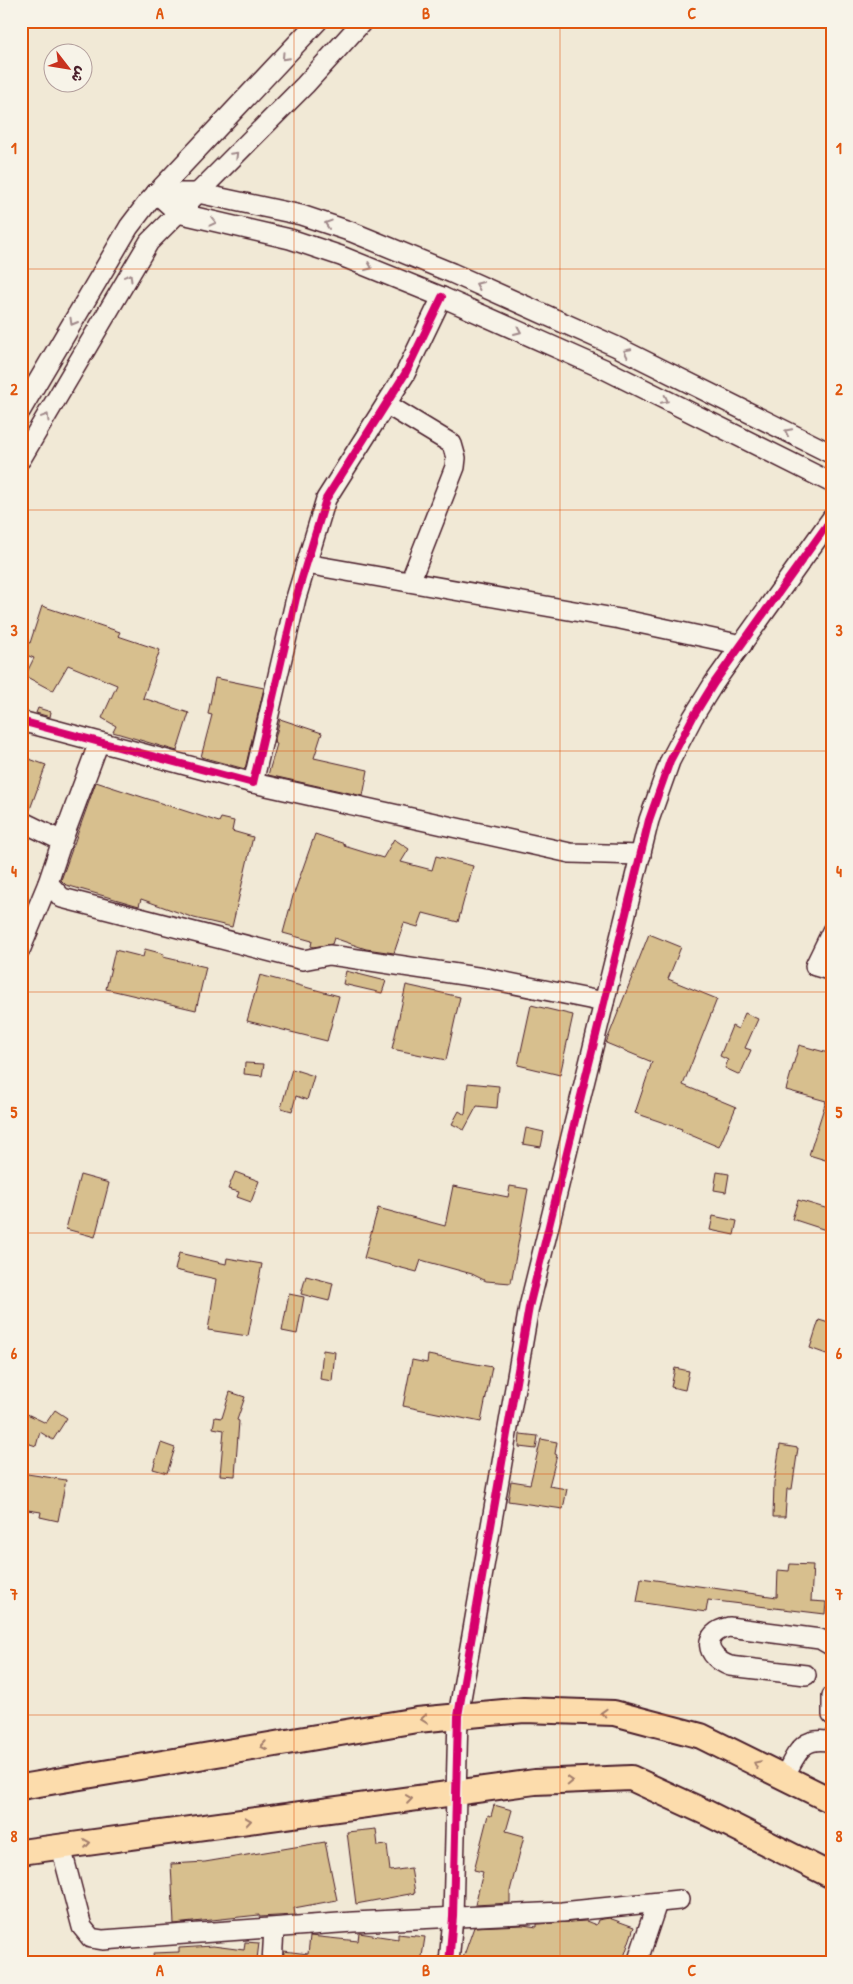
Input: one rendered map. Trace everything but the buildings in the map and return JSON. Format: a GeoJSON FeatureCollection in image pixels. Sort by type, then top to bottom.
{"type":"FeatureCollection","features":[{"type":"Feature","properties":{"kind":"main road"},"geometry":{"type":"LineString","coordinates":[[21,1787],[417,1720],[524,1710],[614,1713],[700,1736],[832,1801]]}},
{"type":"Feature","properties":{"kind":"main road"},"geometry":{"type":"LineString","coordinates":[[21,1852],[535,1782],[631,1778],[707,1813],[832,1876]]}},
{"type":"Feature","properties":{"kind":"street"},"geometry":{"type":"LineString","coordinates":[[21,410],[129,227],[156,193],[318,21]]}},
{"type":"Feature","properties":{"kind":"street"},"geometry":{"type":"LineString","coordinates":[[21,459],[149,242],[304,85],[363,21]]}},
{"type":"Feature","properties":{"kind":"street"},"geometry":{"type":"LineString","coordinates":[[156,193],[198,193],[301,215],[352,232],[452,273],[615,346],[832,454]]}},
{"type":"Feature","properties":{"kind":"street"},"geometry":{"type":"LineString","coordinates":[[156,193],[178,213],[290,239],[341,256],[442,297],[604,369],[832,483]]}},
{"type":"Feature","properties":{"kind":"street"},"geometry":{"type":"LineString","coordinates":[[253,784],[294,608],[326,499],[405,374],[442,297]]}},
{"type":"Feature","properties":{"kind":"street"},"geometry":{"type":"LineString","coordinates":[[386,404],[452,444],[456,458],[455,467],[410,582]]}},
{"type":"Feature","properties":{"kind":"street"},"geometry":{"type":"LineString","coordinates":[[453,1962],[458,1792],[458,1716],[529,1307],[649,820],[670,761],[698,708],[832,518]]}},
{"type":"Feature","properties":{"kind":"street"},"geometry":{"type":"LineString","coordinates":[[306,564],[620,619],[742,645]]}},
{"type":"Feature","properties":{"kind":"street"},"geometry":{"type":"LineString","coordinates":[[21,722],[253,784],[570,852],[640,855]]}},
{"type":"Feature","properties":{"kind":"street"},"geometry":{"type":"LineString","coordinates":[[21,948],[48,883],[99,742]]}},
{"type":"Feature","properties":{"kind":"street"},"geometry":{"type":"LineString","coordinates":[[21,821],[62,841]]}},
{"type":"Feature","properties":{"kind":"street"},"geometry":{"type":"LineString","coordinates":[[48,883],[62,898],[303,960],[330,955],[490,979],[604,1002]]}},
{"type":"Feature","properties":{"kind":"street"},"geometry":{"type":"LineString","coordinates":[[832,932],[815,966],[832,971]]}},
{"type":"Feature","properties":{"kind":"street"},"geometry":{"type":"LineString","coordinates":[[806,1675],[730,1666],[713,1657],[709,1647],[711,1638],[721,1628],[729,1627],[820,1639],[832,1646]]}},
{"type":"Feature","properties":{"kind":"street"},"geometry":{"type":"LineString","coordinates":[[832,1696],[832,1715]]}},
{"type":"Feature","properties":{"kind":"street"},"geometry":{"type":"LineString","coordinates":[[784,1777],[799,1751],[807,1742],[814,1740],[832,1742]]}},
{"type":"Feature","properties":{"kind":"street"},"geometry":{"type":"LineString","coordinates":[[61,1847],[82,1927],[91,1938],[103,1940],[353,1922],[562,1912],[679,1900]]}},
{"type":"Feature","properties":{"kind":"street"},"geometry":{"type":"LineString","coordinates":[[637,1963],[657,1902]]}},
{"type":"Feature","properties":{"kind":"street"},"geometry":{"type":"LineString","coordinates":[[272,1963],[274,1929]]}},
{"type":"Feature","properties":{"kind":"cycle path"},"geometry":{"type":"LineString","coordinates":[[21,721],[253,783],[296,598],[326,499],[405,374],[442,297]]}},
{"type":"Feature","properties":{"kind":"cycle path"},"geometry":{"type":"LineString","coordinates":[[449,1963],[453,1917],[458,1716],[529,1307],[649,820],[670,761],[693,717],[714,683],[832,518]]}}]}
